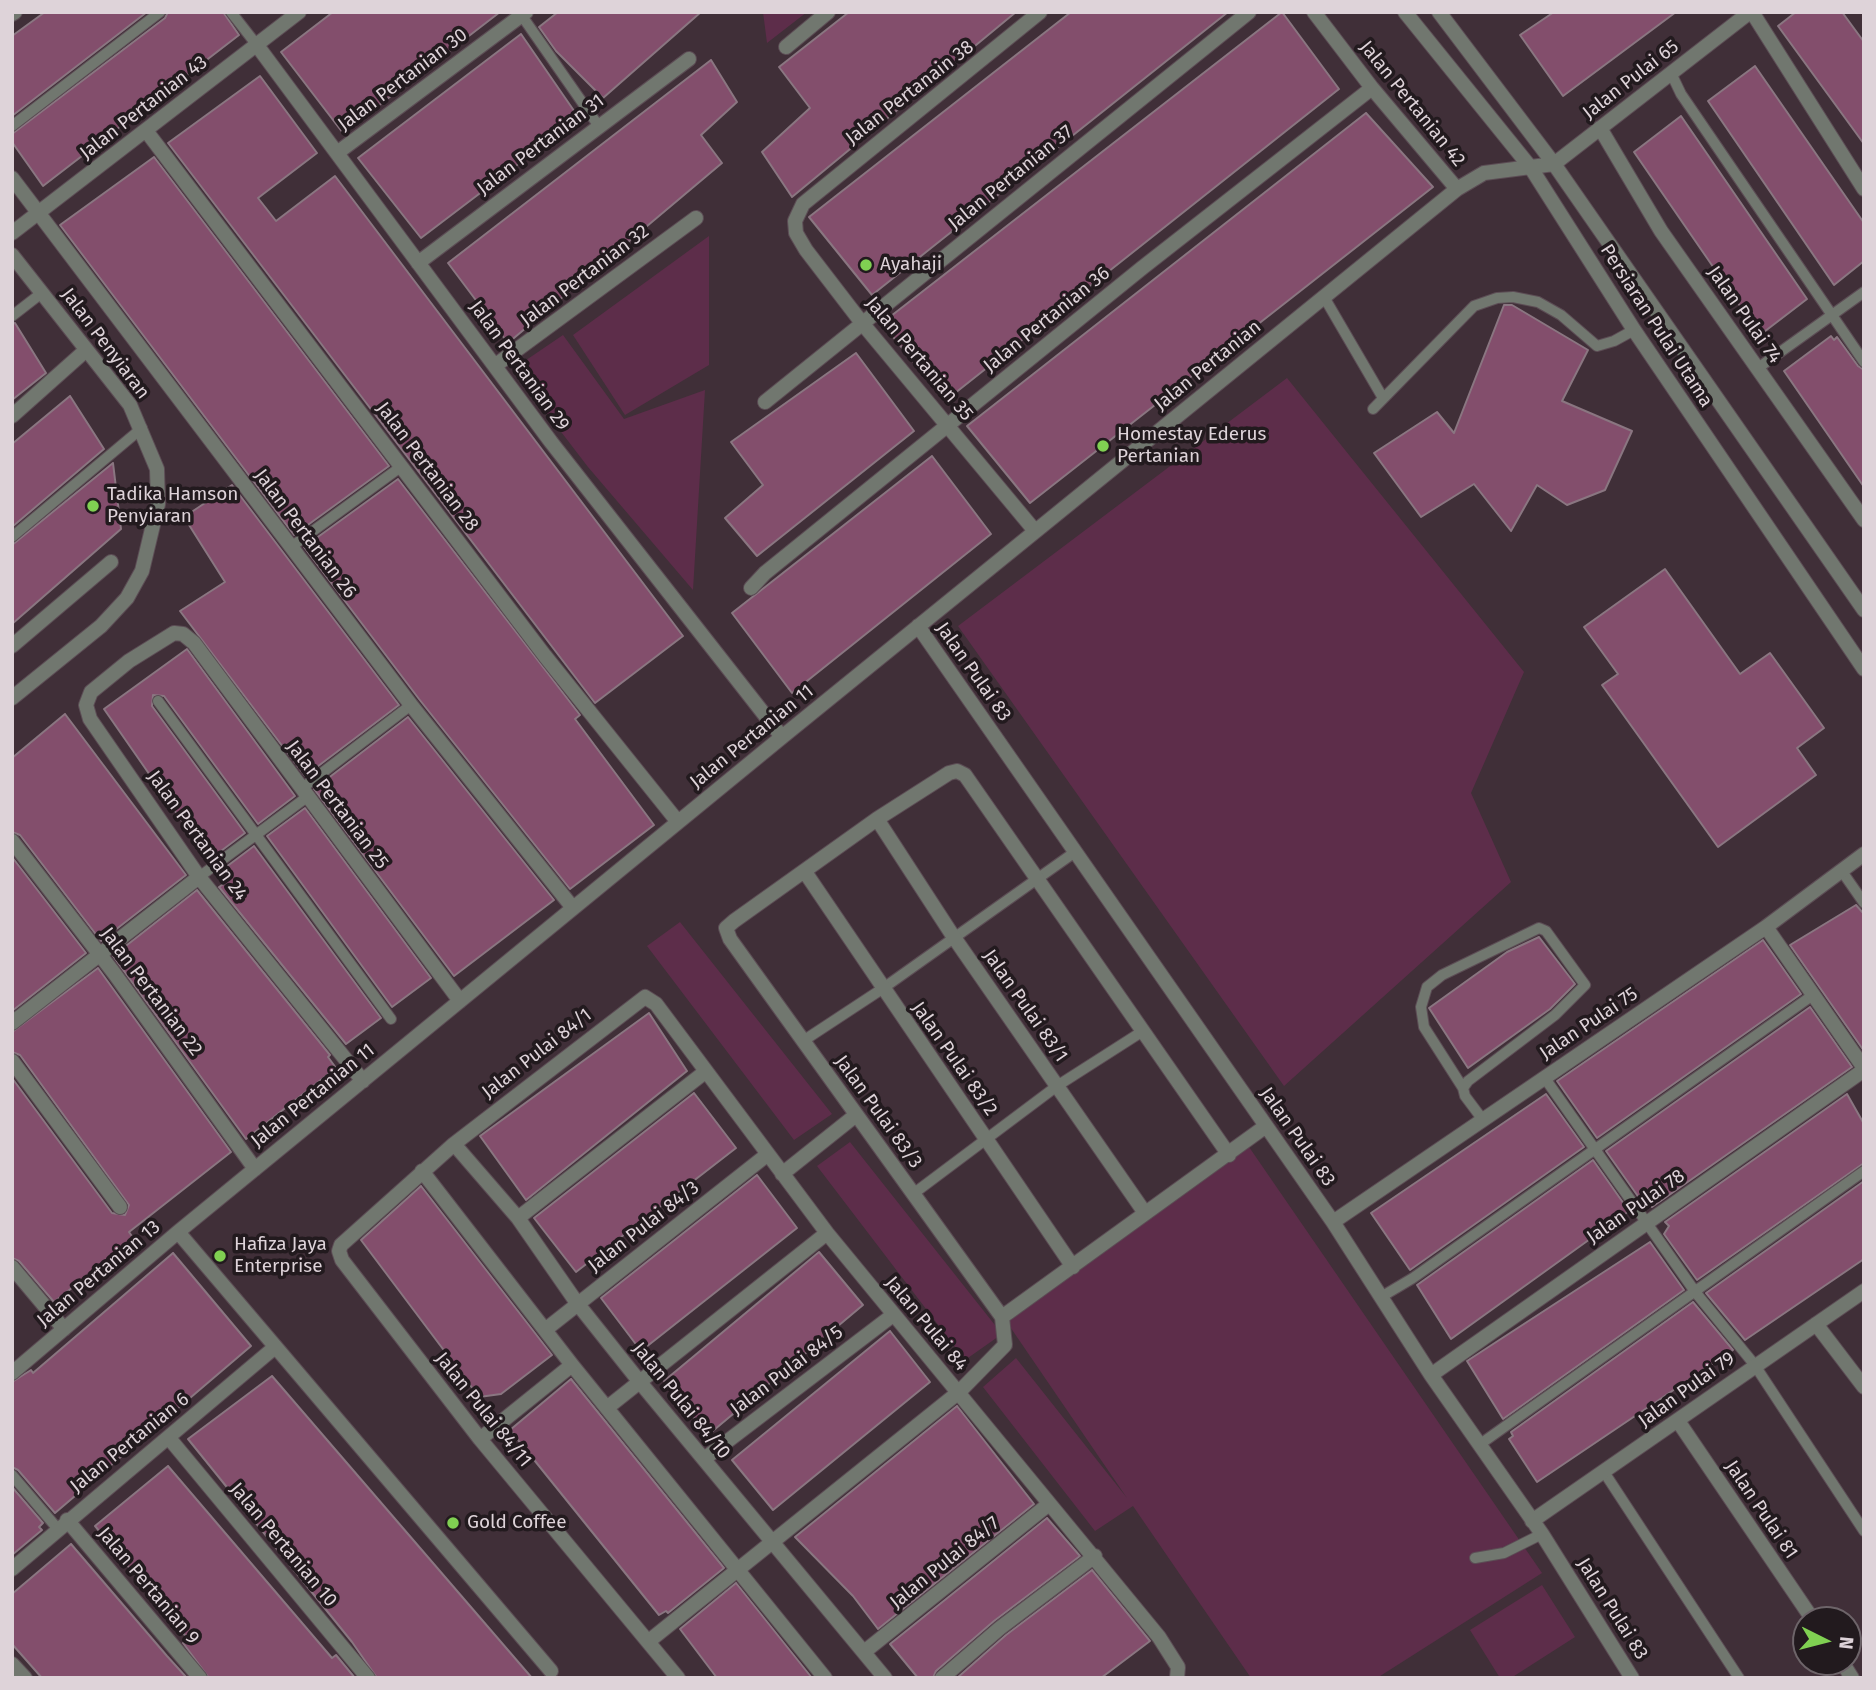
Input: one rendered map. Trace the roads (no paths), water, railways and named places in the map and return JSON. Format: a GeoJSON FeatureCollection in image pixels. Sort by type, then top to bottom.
{"type":"FeatureCollection","features":[{"type":"Feature","properties":{"kind":"street","name":"Jalan Pertanian 43"},"geometry":{"type":"LineString","coordinates":[[12,233],[147,132],[299,12]]}},
{"type":"Feature","properties":{"kind":"street"},"geometry":{"type":"LineString","coordinates":[[786,47],[828,12]]}},
{"type":"Feature","properties":{"kind":"street","name":"Jalan Pertanain 38"},"geometry":{"type":"LineString","coordinates":[[803,204],[1040,12]]}},
{"type":"Feature","properties":{"kind":"street","name":"Jalan Pertanian 37"},"geometry":{"type":"LineString","coordinates":[[765,402],[1249,12]]}},
{"type":"Feature","properties":{"kind":"street","name":"Jalan Pertanian 42"},"geometry":{"type":"LineString","coordinates":[[1314,12],[1372,88],[1457,189],[1484,173],[1531,168]]}},
{"type":"Feature","properties":{"kind":"street","name":"Persiaran Pulai Utama"},"geometry":{"type":"LineString","coordinates":[[1405,12],[1531,168],[1634,330],[1864,669]]}},
{"type":"Feature","properties":{"kind":"street","name":"Persiaran Pulai Utama"},"geometry":{"type":"LineString","coordinates":[[1439,12],[1554,164],[1864,610]]}},
{"type":"Feature","properties":{"kind":"street"},"geometry":{"type":"LineString","coordinates":[[1751,12],[1864,189]]}},
{"type":"Feature","properties":{"kind":"street","name":"Jalan Pulai 65"},"geometry":{"type":"LineString","coordinates":[[1531,168],[1554,164],[1751,12]]}},
{"type":"Feature","properties":{"kind":"street","name":"Jalan Pertanian 30"},"geometry":{"type":"LineString","coordinates":[[337,153],[524,14]]}},
{"type":"Feature","properties":{"kind":"street","name":"Jalan Pertanian 29"},"geometry":{"type":"LineString","coordinates":[[256,44],[551,442],[782,737]]}},
{"type":"Feature","properties":{"kind":"street","name":"Jalan Pertanian 31"},"geometry":{"type":"LineString","coordinates":[[418,263],[689,59]]}},
{"type":"Feature","properties":{"kind":"street","name":"Jalan Pertanian 36"},"geometry":{"type":"LineString","coordinates":[[751,588],[765,573],[1154,259],[1372,88]]}},
{"type":"Feature","properties":{"kind":"street","name":"Jalan Pulai 74"},"geometry":{"type":"LineString","coordinates":[[1600,128],[1661,231],[1864,520]]}},
{"type":"Feature","properties":{"kind":"street","name":"Jalan Pertanian 28"},"geometry":{"type":"LineString","coordinates":[[147,132],[545,656],[678,822]]}},
{"type":"Feature","properties":{"kind":"street","name":"Jalan Pertanian 26"},"geometry":{"type":"LineString","coordinates":[[12,178],[411,705],[573,908]]}},
{"type":"Feature","properties":{"kind":"street","name":"Jalan Pertanian"},"geometry":{"type":"LineString","coordinates":[[918,626],[1457,189]]}},
{"type":"Feature","properties":{"kind":"street","name":"Jalan Pertanian 35"},"geometry":{"type":"LineString","coordinates":[[803,204],[795,221],[796,233],[862,323],[1035,531]]}},
{"type":"Feature","properties":{"kind":"street","name":"Jalan Pertanian 32"},"geometry":{"type":"LineString","coordinates":[[496,365],[696,218]]}},
{"type":"Feature","properties":{"kind":"street","name":"Jalan Penyiaran"},"geometry":{"type":"LineString","coordinates":[[12,255],[130,405],[142,428],[157,469],[158,504],[142,571],[127,598],[101,626],[12,698]]}},
{"type":"Feature","properties":{"kind":"street"},"geometry":{"type":"LineString","coordinates":[[12,416],[85,351]]}},
{"type":"Feature","properties":{"kind":"street"},"geometry":{"type":"LineString","coordinates":[[12,646],[111,562]]}},
{"type":"Feature","properties":{"kind":"street","name":"Jalan Pertanian 11"},"geometry":{"type":"LineString","coordinates":[[178,1232],[918,626]]}},
{"type":"Feature","properties":{"kind":"street","name":"Jalan Pulai 83"},"geometry":{"type":"LineString","coordinates":[[918,626],[1333,1222],[1431,1375],[1542,1534],[1632,1678]]}},
{"type":"Feature","properties":{"kind":"street","name":"Jalan Pertanian 24"},"geometry":{"type":"LineString","coordinates":[[183,634],[174,633],[129,661],[91,692],[86,705],[90,719],[199,877],[363,1081]]}},
{"type":"Feature","properties":{"kind":"street","name":"Jalan Pertanian 25"},"geometry":{"type":"LineString","coordinates":[[183,634],[194,643],[460,1001]]}},
{"type":"Feature","properties":{"kind":"street"},"geometry":{"type":"LineString","coordinates":[[805,873],[877,819],[957,771],[965,775],[1229,1155]]}},
{"type":"Feature","properties":{"kind":"street","name":"Jalan Pulai 83/1"},"geometry":{"type":"LineString","coordinates":[[877,819],[953,936],[1145,1213]]}},
{"type":"Feature","properties":{"kind":"street","name":"Jalan Pertanian 22"},"geometry":{"type":"LineString","coordinates":[[12,841],[100,955],[255,1169]]}},
{"type":"Feature","properties":{"kind":"street","name":"Jalan Pulai 75"},"geometry":{"type":"LineString","coordinates":[[1333,1222],[1766,927],[1864,854]]}},
{"type":"Feature","properties":{"kind":"street","name":"Jalan Pulai 83/3"},"geometry":{"type":"LineString","coordinates":[[805,873],[726,928],[730,939],[1002,1317]]}},
{"type":"Feature","properties":{"kind":"street","name":"Jalan Pulai 83/2"},"geometry":{"type":"LineString","coordinates":[[805,873],[1073,1267]]}},
{"type":"Feature","properties":{"kind":"street"},"geometry":{"type":"LineString","coordinates":[[12,1023],[199,877]]}},
{"type":"Feature","properties":{"kind":"street"},"geometry":{"type":"LineString","coordinates":[[1766,927],[1864,1069]]}},
{"type":"Feature","properties":{"kind":"street","name":"Jalan Pulai 84"},"geometry":{"type":"LineString","coordinates":[[645,996],[656,1004],[827,1233],[1159,1637],[1178,1667],[1177,1676]]}},
{"type":"Feature","properties":{"kind":"street","name":"Jalan Pulai 84/1"},"geometry":{"type":"LineString","coordinates":[[454,1144],[645,996]]}},
{"type":"Feature","properties":{"kind":"street"},"geometry":{"type":"LineString","coordinates":[[12,1061],[120,1207]]}},
{"type":"Feature","properties":{"kind":"street","name":"Jalan Pulai 78"},"geometry":{"type":"LineString","coordinates":[[1431,1375],[1864,1069]]}},
{"type":"Feature","properties":{"kind":"street"},"geometry":{"type":"LineString","coordinates":[[518,1218],[705,1072]]}},
{"type":"Feature","properties":{"kind":"street"},"geometry":{"type":"LineString","coordinates":[[782,1174],[856,1115]]}},
{"type":"Feature","properties":{"kind":"street"},"geometry":{"type":"LineString","coordinates":[[649,1641],[959,1392],[1005,1345],[1002,1317],[1266,1126]]}},
{"type":"Feature","properties":{"kind":"street","name":"Jalan Pulai 84/11"},"geometry":{"type":"LineString","coordinates":[[454,1144],[341,1245],[339,1251],[342,1260],[480,1439],[678,1678]]}},
{"type":"Feature","properties":{"kind":"street","name":"Jalan Pulai 84/10"},"geometry":{"type":"LineString","coordinates":[[454,1144],[518,1218],[577,1303],[639,1381],[885,1678]]}},
{"type":"Feature","properties":{"kind":"street","name":"Jalan Pulai 84/3"},"geometry":{"type":"LineString","coordinates":[[545,1330],[768,1154]]}},
{"type":"Feature","properties":{"kind":"street"},"geometry":{"type":"LineString","coordinates":[[422,1171],[572,1364],[825,1678]]}},
{"type":"Feature","properties":{"kind":"street"},"geometry":{"type":"LineString","coordinates":[[178,1232],[551,1671]]}},
{"type":"Feature","properties":{"kind":"street","name":"Jalan Pertanian 13"},"geometry":{"type":"LineString","coordinates":[[12,1373],[178,1232]]}},
{"type":"Feature","properties":{"kind":"street"},"geometry":{"type":"LineString","coordinates":[[608,1408],[827,1233]]}},
{"type":"Feature","properties":{"kind":"street"},"geometry":{"type":"LineString","coordinates":[[12,1267],[64,1329]]}},
{"type":"Feature","properties":{"kind":"street","name":"Jalan Pulai 79"},"geometry":{"type":"LineString","coordinates":[[1532,1521],[1678,1421],[1754,1364],[1864,1291]]}},
{"type":"Feature","properties":{"kind":"street","name":"Jalan Pulai 84/5"},"geometry":{"type":"LineString","coordinates":[[704,1458],[893,1315]]}},
{"type":"Feature","properties":{"kind":"street"},"geometry":{"type":"LineString","coordinates":[[1816,1324],[1864,1387]]}},
{"type":"Feature","properties":{"kind":"street","name":"Jalan Pertanian 6"},"geometry":{"type":"LineString","coordinates":[[12,1569],[62,1524],[169,1438],[274,1348]]}},
{"type":"Feature","properties":{"kind":"street"},"geometry":{"type":"LineString","coordinates":[[480,1439],[572,1364]]}},
{"type":"Feature","properties":{"kind":"street","name":"Jalan Pulai 81"},"geometry":{"type":"LineString","coordinates":[[1678,1421],[1804,1606]]}},
{"type":"Feature","properties":{"kind":"street","name":"Jalan Pertanian 10"},"geometry":{"type":"LineString","coordinates":[[169,1438],[368,1678]]}},
{"type":"Feature","properties":{"kind":"street","name":"Jalan Pulai 84/7"},"geometry":{"type":"LineString","coordinates":[[864,1652],[1049,1504]]}},
{"type":"Feature","properties":{"kind":"street","name":"Jalan Pertanian 9"},"geometry":{"type":"LineString","coordinates":[[62,1524],[200,1678]]}},
{"type":"Feature","properties":{"kind":"street"},"geometry":{"type":"LineString","coordinates":[[942,1678],[1000,1628],[1095,1556]]}},
{"type":"Feature","properties":{"kind":"street"},"geometry":{"type":"LineString","coordinates":[[12,1664],[24,1678]]}},
{"type":"Feature","properties":{"kind":"lane"},"geometry":{"type":"LineString","coordinates":[[12,125],[160,12]]}},
{"type":"Feature","properties":{"kind":"lane","name":"Jalan Pertanian 29"},"geometry":{"type":"LineString","coordinates":[[231,12],[256,44]]}},
{"type":"Feature","properties":{"kind":"lane"},"geometry":{"type":"LineString","coordinates":[[524,14],[598,125]]}},
{"type":"Feature","properties":{"kind":"lane"},"geometry":{"type":"LineString","coordinates":[[1671,73],[1681,94],[1864,362]]}},
{"type":"Feature","properties":{"kind":"lane"},"geometry":{"type":"LineString","coordinates":[[12,316],[43,292]]}},
{"type":"Feature","properties":{"kind":"lane"},"geometry":{"type":"LineString","coordinates":[[1758,368],[1864,292]]}},
{"type":"Feature","properties":{"kind":"lane"},"geometry":{"type":"LineString","coordinates":[[1324,297],[1383,398]]}},
{"type":"Feature","properties":{"kind":"lane"},"geometry":{"type":"LineString","coordinates":[[1373,409],[1474,306],[1497,298],[1513,297],[1538,302],[1561,316],[1597,346],[1614,341],[1634,330]]}},
{"type":"Feature","properties":{"kind":"lane"},"geometry":{"type":"LineString","coordinates":[[12,537],[142,428]]}},
{"type":"Feature","properties":{"kind":"lane"},"geometry":{"type":"LineString","coordinates":[[291,547],[402,466]]}},
{"type":"Feature","properties":{"kind":"lane"},"geometry":{"type":"LineString","coordinates":[[158,701],[391,1019]]}},
{"type":"Feature","properties":{"kind":"lane"},"geometry":{"type":"LineString","coordinates":[[199,877],[255,836],[411,705]]}},
{"type":"Feature","properties":{"kind":"lane"},"geometry":{"type":"LineString","coordinates":[[803,1041],[882,989],[953,936],[1075,852]]}},
{"type":"Feature","properties":{"kind":"lane"},"geometry":{"type":"LineString","coordinates":[[1841,870],[1864,903]]}},
{"type":"Feature","properties":{"kind":"lane"},"geometry":{"type":"LineString","coordinates":[[1463,1088],[1555,1015],[1585,985],[1546,930],[1539,928],[1442,975],[1426,987],[1421,1007],[1424,1027],[1463,1088],[1474,1111],[1483,1120]]}},
{"type":"Feature","properties":{"kind":"lane"},"geometry":{"type":"LineString","coordinates":[[1381,1297],[1413,1278],[1594,1147],[1813,995]]}},
{"type":"Feature","properties":{"kind":"lane"},"geometry":{"type":"LineString","coordinates":[[913,1194],[1057,1086],[1143,1031]]}},
{"type":"Feature","properties":{"kind":"lane"},"geometry":{"type":"LineString","coordinates":[[1544,1077],[1696,1293],[1754,1364],[1864,1531]]}},
{"type":"Feature","properties":{"kind":"lane"},"geometry":{"type":"LineString","coordinates":[[1479,1445],[1864,1171]]}},
{"type":"Feature","properties":{"kind":"lane"},"geometry":{"type":"LineString","coordinates":[[1604,1472],[1739,1678]]}},
{"type":"Feature","properties":{"kind":"lane"},"geometry":{"type":"LineString","coordinates":[[12,1475],[62,1524]]}},
{"type":"Feature","properties":{"kind":"lane"},"geometry":{"type":"LineString","coordinates":[[1475,1558],[1504,1553],[1542,1534]]}},
{"type":"Feature","properties":{"kind":"place","name":"Ayahaji"},"geometry":{"type":"Point","coordinates":[866,265]}},
{"type":"Feature","properties":{"kind":"place","name":"Homestay Ederus Pertanian"},"geometry":{"type":"Point","coordinates":[1103,446]}},
{"type":"Feature","properties":{"kind":"place","name":"Tadika Hamson Penyiaran"},"geometry":{"type":"Point","coordinates":[93,506]}},
{"type":"Feature","properties":{"kind":"place","name":"Hafiza Jaya Enterprise"},"geometry":{"type":"Point","coordinates":[220,1256]}},
{"type":"Feature","properties":{"kind":"place","name":"Gold Coffee"},"geometry":{"type":"Point","coordinates":[453,1523]}}]}
